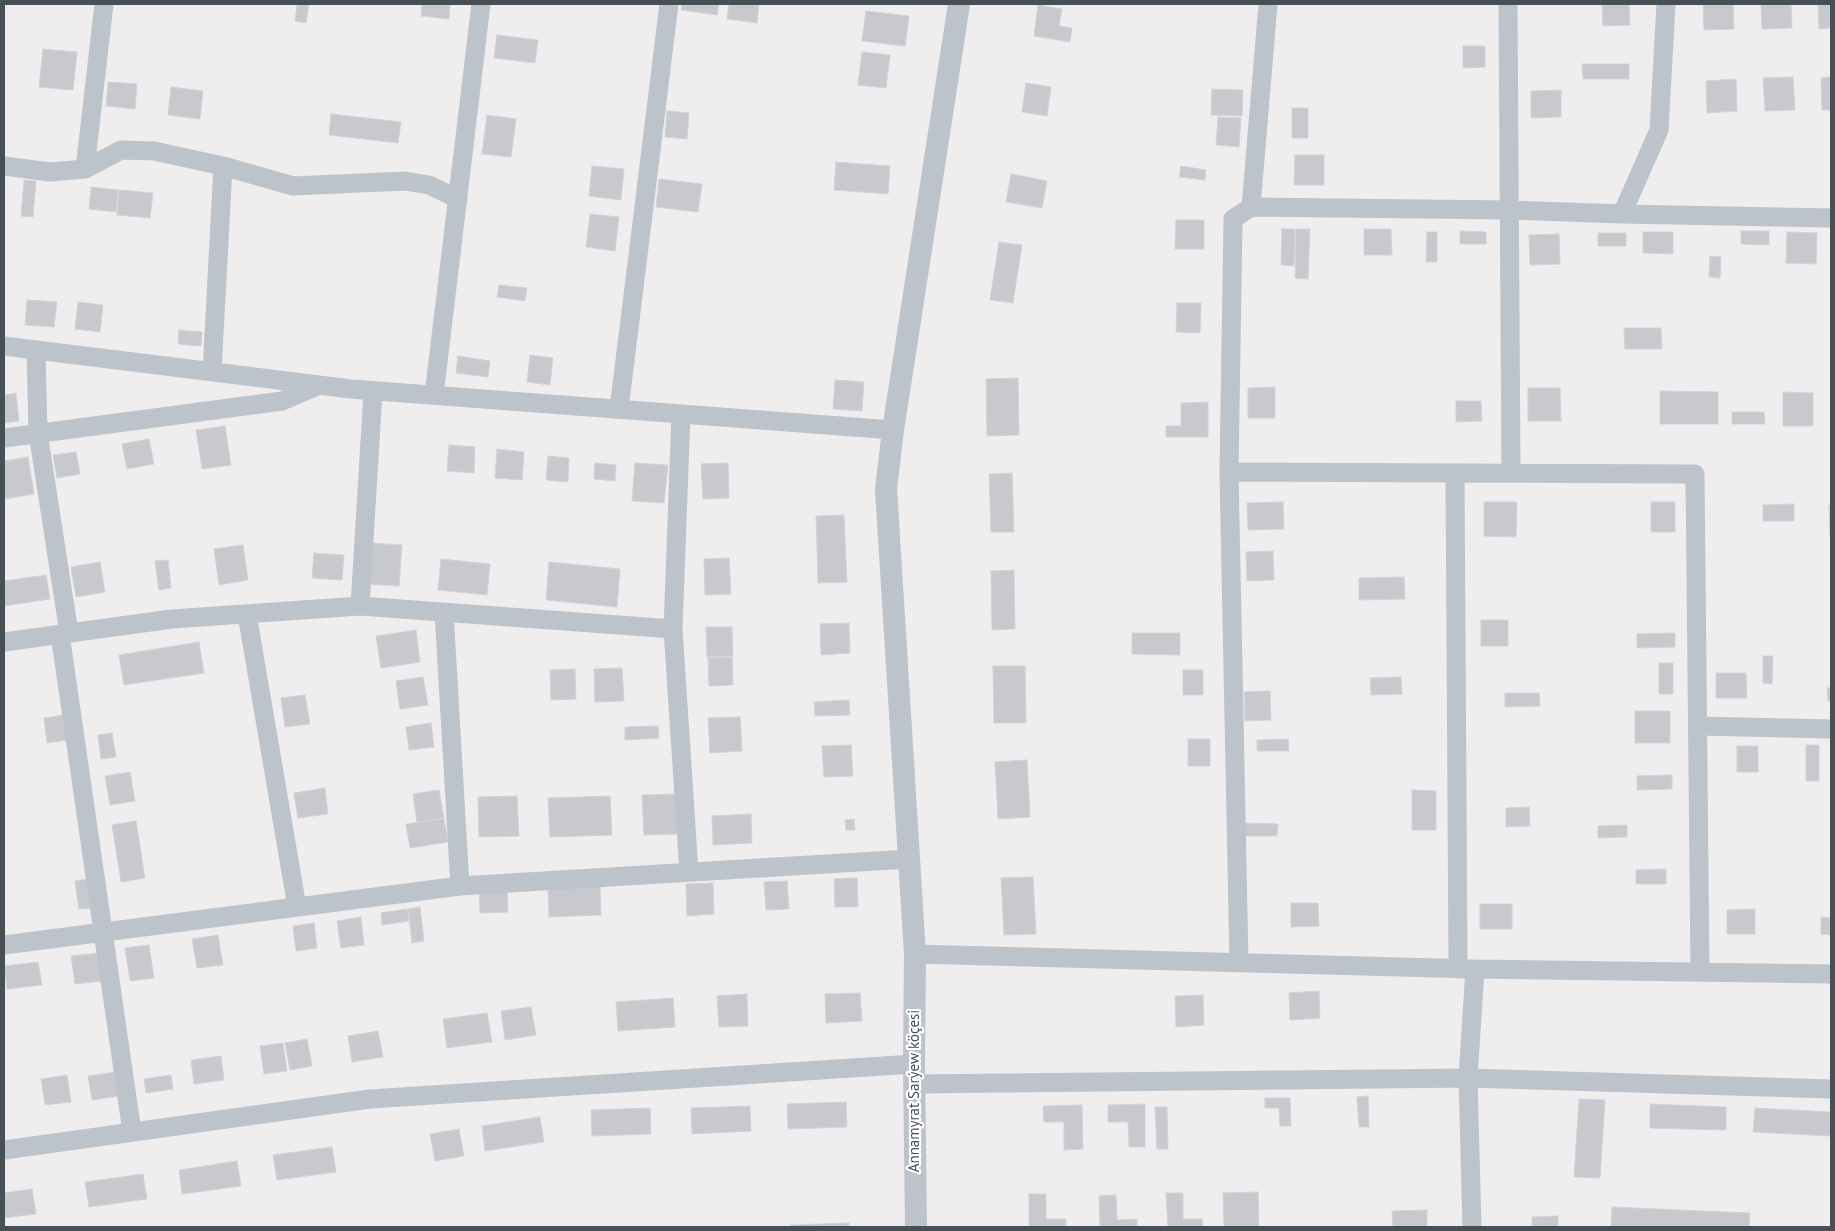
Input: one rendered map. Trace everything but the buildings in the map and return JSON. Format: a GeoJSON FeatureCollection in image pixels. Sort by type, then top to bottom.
{"type":"FeatureCollection","features":[{"type":"Feature","properties":{"kind":"street"},"geometry":{"type":"LineString","coordinates":[[85,169],[104,4]]}},
{"type":"Feature","properties":{"kind":"street"},"geometry":{"type":"LineString","coordinates":[[434,395],[481,4]]}},
{"type":"Feature","properties":{"kind":"street"},"geometry":{"type":"LineString","coordinates":[[619,409],[669,4]]}},
{"type":"Feature","properties":{"kind":"street","name":"Annamyrat Sarýew köçesi"},"geometry":{"type":"LineString","coordinates":[[916,1227],[915,954],[886,489],[955,4]]}},
{"type":"Feature","properties":{"kind":"street"},"geometry":{"type":"LineString","coordinates":[[1252,207],[1268,4]]}},
{"type":"Feature","properties":{"kind":"street"},"geometry":{"type":"LineString","coordinates":[[1508,4],[1511,473]]}},
{"type":"Feature","properties":{"kind":"street"},"geometry":{"type":"LineString","coordinates":[[1622,214],[1659,130],[1666,4]]}},
{"type":"Feature","properties":{"kind":"street"},"geometry":{"type":"LineString","coordinates":[[4,166],[50,172],[85,169],[120,150],[154,151],[222,166],[293,186],[405,181],[429,185],[458,199]]}},
{"type":"Feature","properties":{"kind":"street"},"geometry":{"type":"LineString","coordinates":[[212,372],[222,166]]}},
{"type":"Feature","properties":{"kind":"street"},"geometry":{"type":"LineString","coordinates":[[1239,963],[1229,472],[1233,219],[1252,207],[1510,210],[1831,218]]}},
{"type":"Feature","properties":{"kind":"street"},"geometry":{"type":"LineString","coordinates":[[4,346],[372,391],[893,430]]}},
{"type":"Feature","properties":{"kind":"street"},"geometry":{"type":"LineString","coordinates":[[36,350],[38,433],[103,932],[132,1132]]}},
{"type":"Feature","properties":{"kind":"street"},"geometry":{"type":"LineString","coordinates":[[4,438],[282,401],[320,385]]}},
{"type":"Feature","properties":{"kind":"street"},"geometry":{"type":"LineString","coordinates":[[360,606],[372,391]]}},
{"type":"Feature","properties":{"kind":"street"},"geometry":{"type":"LineString","coordinates":[[681,414],[673,629],[688,872]]}},
{"type":"Feature","properties":{"kind":"street"},"geometry":{"type":"LineString","coordinates":[[1229,472],[1695,474],[1700,972]]}},
{"type":"Feature","properties":{"kind":"street"},"geometry":{"type":"LineString","coordinates":[[1455,473],[1472,1227]]}},
{"type":"Feature","properties":{"kind":"street"},"geometry":{"type":"LineString","coordinates":[[4,642],[172,619],[360,606],[673,629]]}},
{"type":"Feature","properties":{"kind":"street"},"geometry":{"type":"LineString","coordinates":[[444,612],[460,886]]}},
{"type":"Feature","properties":{"kind":"street"},"geometry":{"type":"LineString","coordinates":[[247,614],[297,907]]}},
{"type":"Feature","properties":{"kind":"street"},"geometry":{"type":"LineString","coordinates":[[1698,726],[1831,729]]}},
{"type":"Feature","properties":{"kind":"street"},"geometry":{"type":"LineString","coordinates":[[4,945],[460,886],[909,859]]}},
{"type":"Feature","properties":{"kind":"street"},"geometry":{"type":"LineString","coordinates":[[915,954],[1466,969],[1831,974]]}},
{"type":"Feature","properties":{"kind":"street"},"geometry":{"type":"LineString","coordinates":[[4,1150],[370,1098],[914,1074],[1468,1078],[1831,1088]]}}]}
